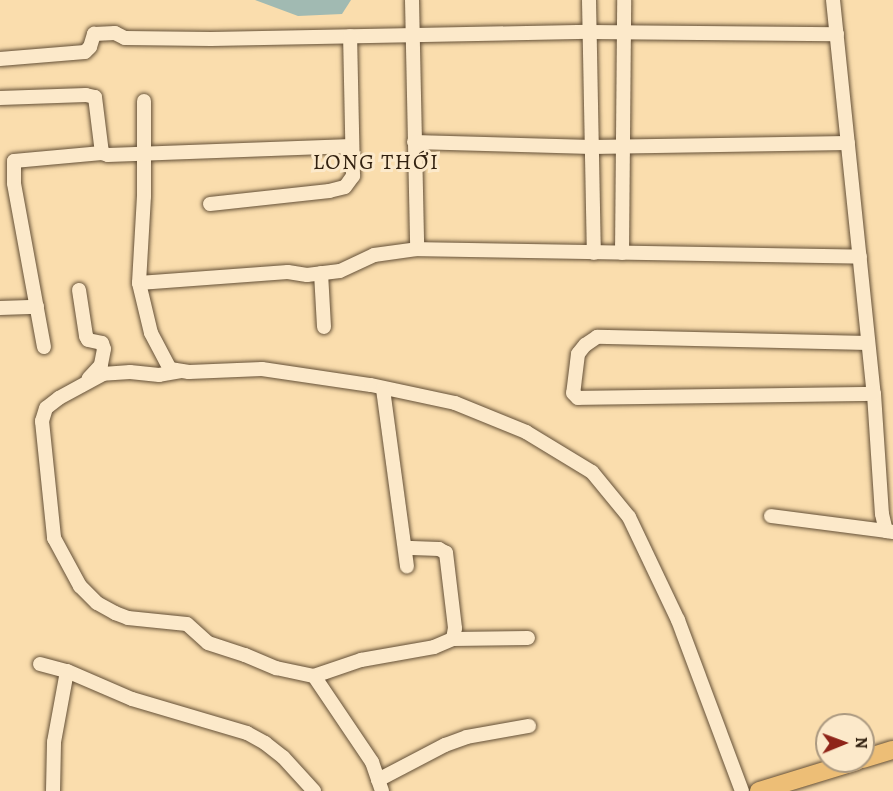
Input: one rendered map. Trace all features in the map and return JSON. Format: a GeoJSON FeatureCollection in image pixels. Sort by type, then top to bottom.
{"type":"FeatureCollection","features":[{"type":"Feature","properties":{"kind":"main road"},"geometry":{"type":"LineString","coordinates":[[875,755],[893,750]]}},
{"type":"Feature","properties":{"kind":"main road"},"geometry":{"type":"LineString","coordinates":[[759,791],[818,773]]}},
{"type":"Feature","properties":{"kind":"street"},"geometry":{"type":"LineString","coordinates":[[412,0],[417,249]]}},
{"type":"Feature","properties":{"kind":"street"},"geometry":{"type":"LineString","coordinates":[[590,0],[594,253]]}},
{"type":"Feature","properties":{"kind":"street"},"geometry":{"type":"LineString","coordinates":[[622,253],[624,0]]}},
{"type":"Feature","properties":{"kind":"street"},"geometry":{"type":"LineString","coordinates":[[833,0],[874,394],[882,514],[890,532]]}},
{"type":"Feature","properties":{"kind":"street"},"geometry":{"type":"LineString","coordinates":[[0,59],[84,52],[90,47],[94,34],[115,33],[125,38],[199,39],[590,32],[837,34]]}},
{"type":"Feature","properties":{"kind":"street"},"geometry":{"type":"LineString","coordinates":[[210,204],[329,191],[345,187],[353,176],[350,36]]}},
{"type":"Feature","properties":{"kind":"street"},"geometry":{"type":"LineString","coordinates":[[0,98],[86,95],[95,98],[102,153]]}},
{"type":"Feature","properties":{"kind":"street"},"geometry":{"type":"LineString","coordinates":[[144,101],[139,283],[151,333],[166,364],[170,369],[182,371]]}},
{"type":"Feature","properties":{"kind":"street"},"geometry":{"type":"LineString","coordinates":[[414,142],[592,147],[848,142]]}},
{"type":"Feature","properties":{"kind":"street"},"geometry":{"type":"LineString","coordinates":[[44,347],[14,183],[7,161],[102,153],[108,155],[352,146]]}},
{"type":"Feature","properties":{"kind":"street"},"geometry":{"type":"LineString","coordinates":[[139,283],[288,272],[307,275],[340,270],[374,255],[417,249],[860,257]]}},
{"type":"Feature","properties":{"kind":"street"},"geometry":{"type":"LineString","coordinates":[[321,273],[324,327]]}},
{"type":"Feature","properties":{"kind":"street"},"geometry":{"type":"LineString","coordinates":[[79,290],[86,336],[88,340],[102,343],[104,349],[101,364],[84,384]]}},
{"type":"Feature","properties":{"kind":"street"},"geometry":{"type":"LineString","coordinates":[[0,308],[37,308]]}},
{"type":"Feature","properties":{"kind":"street"},"geometry":{"type":"LineString","coordinates":[[868,343],[597,337],[585,345],[578,354],[573,393],[578,398],[874,394]]}},
{"type":"Feature","properties":{"kind":"street"},"geometry":{"type":"LineString","coordinates":[[528,638],[453,639],[434,647],[361,660],[314,676],[276,668],[245,655],[208,644],[187,624],[128,618],[115,613],[97,603],[80,586],[54,538],[50,522],[42,421],[46,408],[103,374],[130,372],[159,375],[182,371],[262,369],[371,385],[455,403],[526,432],[592,472],[613,494],[629,517],[678,620],[742,791]]}},
{"type":"Feature","properties":{"kind":"street"},"geometry":{"type":"LineString","coordinates":[[383,389],[407,566]]}},
{"type":"Feature","properties":{"kind":"street"},"geometry":{"type":"LineString","coordinates":[[771,516],[890,532]]}},
{"type":"Feature","properties":{"kind":"street"},"geometry":{"type":"LineString","coordinates":[[405,548],[439,549],[446,553],[455,628],[453,639]]}},
{"type":"Feature","properties":{"kind":"street"},"geometry":{"type":"LineString","coordinates":[[40,664],[67,671],[132,699],[247,734],[265,743],[283,757],[314,791]]}},
{"type":"Feature","properties":{"kind":"street"},"geometry":{"type":"LineString","coordinates":[[53,791],[54,742],[67,671]]}},
{"type":"Feature","properties":{"kind":"street"},"geometry":{"type":"LineString","coordinates":[[314,676],[372,762],[380,786],[445,745],[467,737],[529,726]]}},
{"type":"Feature","properties":{"kind":"water"},"geometry":{"type":"Polygon","coordinates":[[[255,0],[351,0],[342,14],[298,16],[255,0]]]}},
{"type":"Feature","properties":{"kind":"district","name":"LONG THỚI"},"geometry":{"type":"Point","coordinates":[376,163]}}]}
